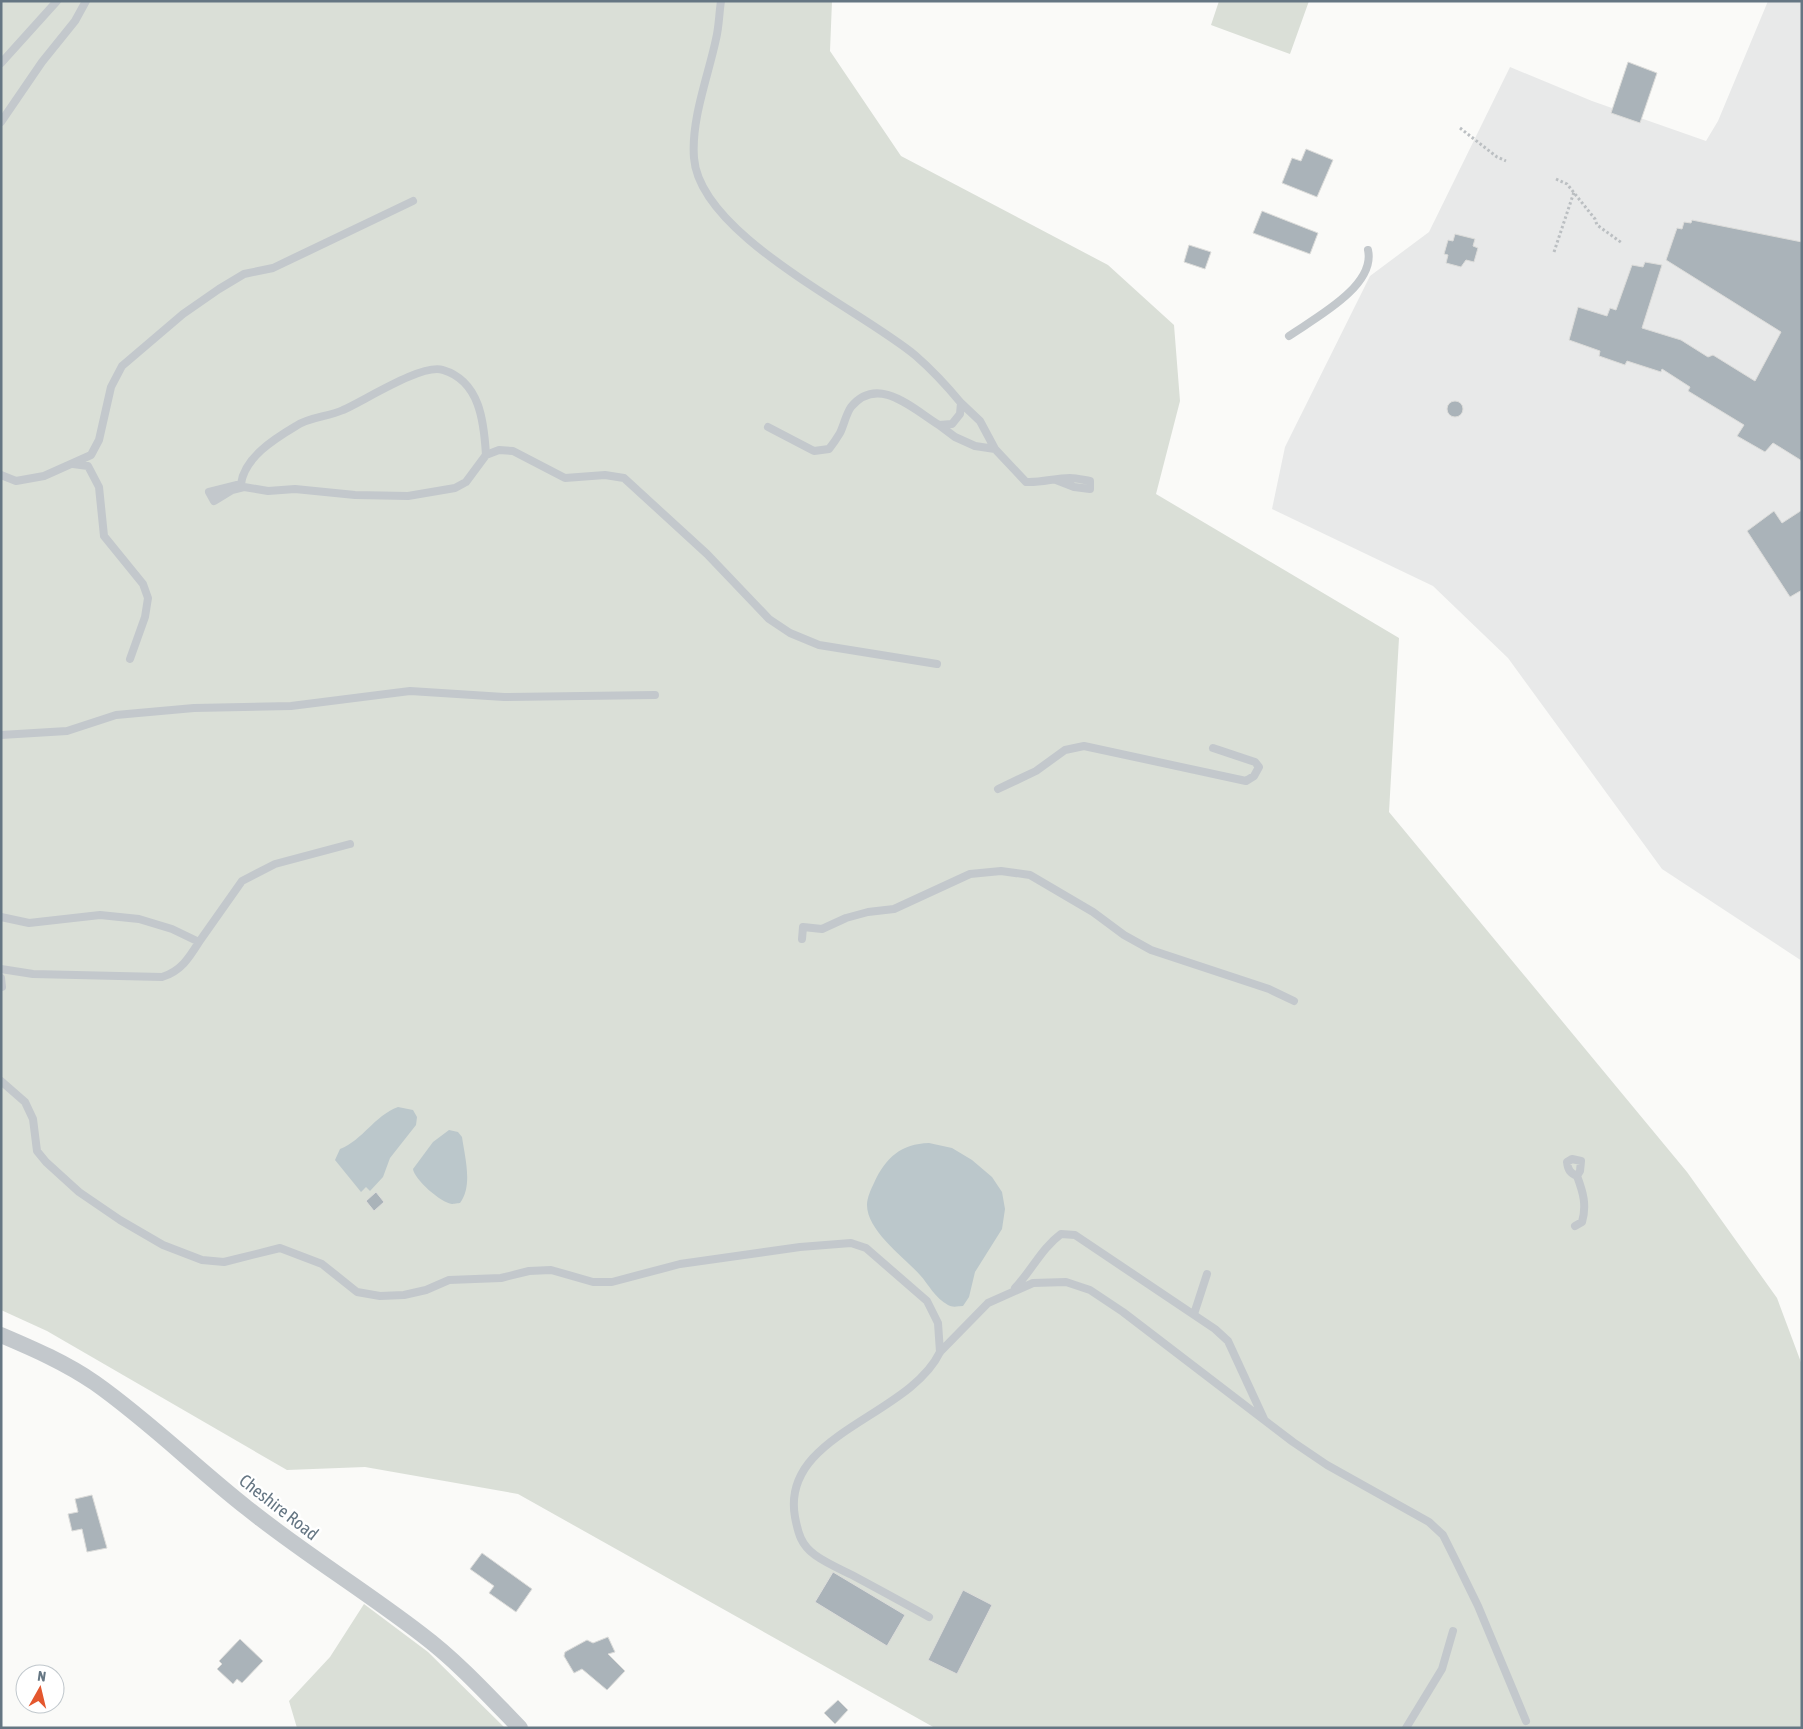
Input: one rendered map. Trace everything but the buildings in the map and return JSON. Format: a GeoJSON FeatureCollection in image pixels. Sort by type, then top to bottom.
{"type":"FeatureCollection","features":[{"type":"Feature","properties":{"kind":"street","name":"Cheshire Road"},"geometry":{"type":"LineString","coordinates":[[1,1335],[55,1359],[94,1382],[121,1402],[246,1508],[306,1553],[423,1635],[453,1661],[520,1728]]}},
{"type":"Feature","properties":{"kind":"lane"},"geometry":{"type":"LineString","coordinates":[[1,63],[57,1]]}},
{"type":"Feature","properties":{"kind":"lane"},"geometry":{"type":"LineString","coordinates":[[1,122],[42,62],[75,21],[86,1]]}},
{"type":"Feature","properties":{"kind":"lane"},"geometry":{"type":"LineString","coordinates":[[721,1],[717,37],[697,121],[694,157],[697,174],[707,192],[754,246],[852,311],[915,356],[980,421],[995,449],[1026,482],[1042,483],[1056,480]]}},
{"type":"Feature","properties":{"kind":"lane"},"geometry":{"type":"LineString","coordinates":[[130,659],[145,617],[148,598],[143,584],[104,536],[102,505],[91,454],[98,440],[111,387],[122,366],[183,314],[244,274],[273,268],[413,201]]}},
{"type":"Feature","properties":{"kind":"lane"},"geometry":{"type":"LineString","coordinates":[[1289,336],[1352,290],[1365,274],[1370,261],[1368,250]]}},
{"type":"Feature","properties":{"kind":"lane"},"geometry":{"type":"LineString","coordinates":[[486,455],[484,425],[477,399],[464,380],[442,369],[418,373],[342,411],[298,424],[255,456],[242,476],[241,484],[209,492],[214,501],[232,490],[244,487],[268,491],[295,489],[355,495],[408,496],[456,488],[466,482],[486,455],[499,450],[514,451],[565,478],[605,475],[624,478],[707,554],[769,619],[790,633],[819,645],[937,664]]}},
{"type":"Feature","properties":{"kind":"lane"},"geometry":{"type":"LineString","coordinates":[[768,427],[814,451],[829,449],[840,433],[850,408],[865,395],[878,393],[896,397],[955,437],[975,446],[995,449]]}},
{"type":"Feature","properties":{"kind":"lane"},"geometry":{"type":"LineString","coordinates":[[939,425],[952,424],[960,414],[960,403]]}},
{"type":"Feature","properties":{"kind":"lane"},"geometry":{"type":"LineString","coordinates":[[1,475],[16,481],[44,476],[91,454]]}},
{"type":"Feature","properties":{"kind":"lane"},"geometry":{"type":"LineString","coordinates":[[71,464],[88,466],[94,474]]}},
{"type":"Feature","properties":{"kind":"lane"},"geometry":{"type":"LineString","coordinates":[[1,735],[67,732],[116,715],[194,708],[291,706],[410,691],[504,697],[655,695]]}},
{"type":"Feature","properties":{"kind":"lane"},"geometry":{"type":"LineString","coordinates":[[998,789],[1036,771],[1065,750],[1084,746],[1141,757],[1246,782],[1254,776],[1259,768],[1256,762],[1213,748]]}},
{"type":"Feature","properties":{"kind":"lane"},"geometry":{"type":"LineString","coordinates":[[1,969],[33,974],[162,977],[173,974],[186,962],[242,880],[275,864],[350,844]]}},
{"type":"Feature","properties":{"kind":"lane"},"geometry":{"type":"LineString","coordinates":[[802,938],[803,927],[822,929],[846,918],[868,912],[894,909],[970,874],[1001,871],[1030,874],[1093,912],[1124,935],[1152,950],[1269,989],[1294,1001]]}},
{"type":"Feature","properties":{"kind":"lane"},"geometry":{"type":"LineString","coordinates":[[1,917],[29,923],[100,915],[139,919],[172,929],[199,942]]}},
{"type":"Feature","properties":{"kind":"lane"},"geometry":{"type":"LineString","coordinates":[[1,978],[2,987]]}},
{"type":"Feature","properties":{"kind":"lane"},"geometry":{"type":"LineString","coordinates":[[3,1085],[25,1102],[33,1119],[37,1151],[46,1162],[80,1192],[120,1220],[163,1245],[202,1260],[224,1262],[280,1248],[322,1264],[357,1292],[396,1295],[426,1290],[448,1280],[501,1278],[529,1270],[551,1270],[593,1282],[612,1282],[680,1264],[800,1247],[851,1243],[866,1248],[927,1301],[938,1323],[940,1352]]}},
{"type":"Feature","properties":{"kind":"lane"},"geometry":{"type":"LineString","coordinates":[[1576,1226],[1582,1222],[1585,1212],[1584,1196],[1577,1176]]}},
{"type":"Feature","properties":{"kind":"lane"},"geometry":{"type":"LineString","coordinates":[[1012,1291],[1031,1272],[1049,1243],[1061,1234],[1075,1235],[1168,1299],[1194,1314],[1228,1341],[1265,1421]]}},
{"type":"Feature","properties":{"kind":"lane"},"geometry":{"type":"LineString","coordinates":[[1194,1314],[1207,1274]]}},
{"type":"Feature","properties":{"kind":"lane"},"geometry":{"type":"LineString","coordinates":[[930,1617],[815,1555],[798,1538],[792,1501],[802,1469],[834,1438],[875,1414],[905,1392],[935,1362],[940,1352],[988,1303],[1033,1283],[1066,1282],[1090,1290],[1123,1312],[1265,1421],[1327,1465],[1428,1522],[1443,1535],[1478,1606],[1526,1721]]}},
{"type":"Feature","properties":{"kind":"lane"},"geometry":{"type":"LineString","coordinates":[[1406,1728],[1442,1669],[1453,1631]]}},
{"type":"Feature","properties":{"kind":"path"},"geometry":{"type":"LineString","coordinates":[[1460,128],[1497,157],[1506,161]]}},
{"type":"Feature","properties":{"kind":"path"},"geometry":{"type":"LineString","coordinates":[[1556,179],[1567,184],[1595,219],[1597,225],[1622,243]]}},
{"type":"Feature","properties":{"kind":"path"},"geometry":{"type":"LineString","coordinates":[[1554,252],[1574,192]]}},
{"type":"Feature","properties":{"kind":"shaded area"},"geometry":{"type":"Polygon","coordinates":[[[1,1],[832,1],[830,51],[901,156],[1108,265],[1174,325],[1180,401],[1156,494],[1399,638],[1389,812],[1687,1172],[1777,1298],[1802,1365],[1802,1728],[935,1728],[518,1494],[365,1467],[287,1470],[47,1331],[1,1310],[1,1]]]}},
{"type":"Feature","properties":{"kind":"shaded area"},"geometry":{"type":"Polygon","coordinates":[[[1219,1],[1309,1],[1290,54],[1211,25],[1219,1]]]}},
{"type":"Feature","properties":{"kind":"shaded area"},"geometry":{"type":"Polygon","coordinates":[[[1768,1],[1802,1],[1802,961],[1662,869],[1508,658],[1433,586],[1272,509],[1285,447],[1370,276],[1429,232],[1510,67],[1592,101],[1706,141],[1718,121],[1768,1]]]}},
{"type":"Feature","properties":{"kind":"shaded area"},"geometry":{"type":"Polygon","coordinates":[[[398,1107],[413,1110],[417,1117],[416,1125],[390,1158],[383,1177],[370,1191],[366,1187],[361,1192],[335,1160],[340,1149],[355,1140],[382,1116],[398,1107]]]}},
{"type":"Feature","properties":{"kind":"shaded area"},"geometry":{"type":"Polygon","coordinates":[[[449,1130],[458,1132],[462,1137],[467,1171],[464,1196],[460,1203],[452,1204],[441,1200],[429,1190],[418,1179],[413,1169],[433,1142],[449,1130]]]}},
{"type":"Feature","properties":{"kind":"shaded area"},"geometry":{"type":"Polygon","coordinates":[[[929,1143],[952,1148],[972,1160],[992,1177],[1002,1192],[1005,1209],[1002,1229],[975,1272],[969,1297],[963,1306],[950,1306],[939,1299],[920,1275],[880,1234],[869,1215],[867,1205],[869,1194],[889,1159],[902,1149],[929,1143]]]}},
{"type":"Feature","properties":{"kind":"shaded area"},"geometry":{"type":"Polygon","coordinates":[[[364,1604],[428,1652],[505,1728],[297,1728],[289,1701],[330,1657],[364,1604]]]}}]}
